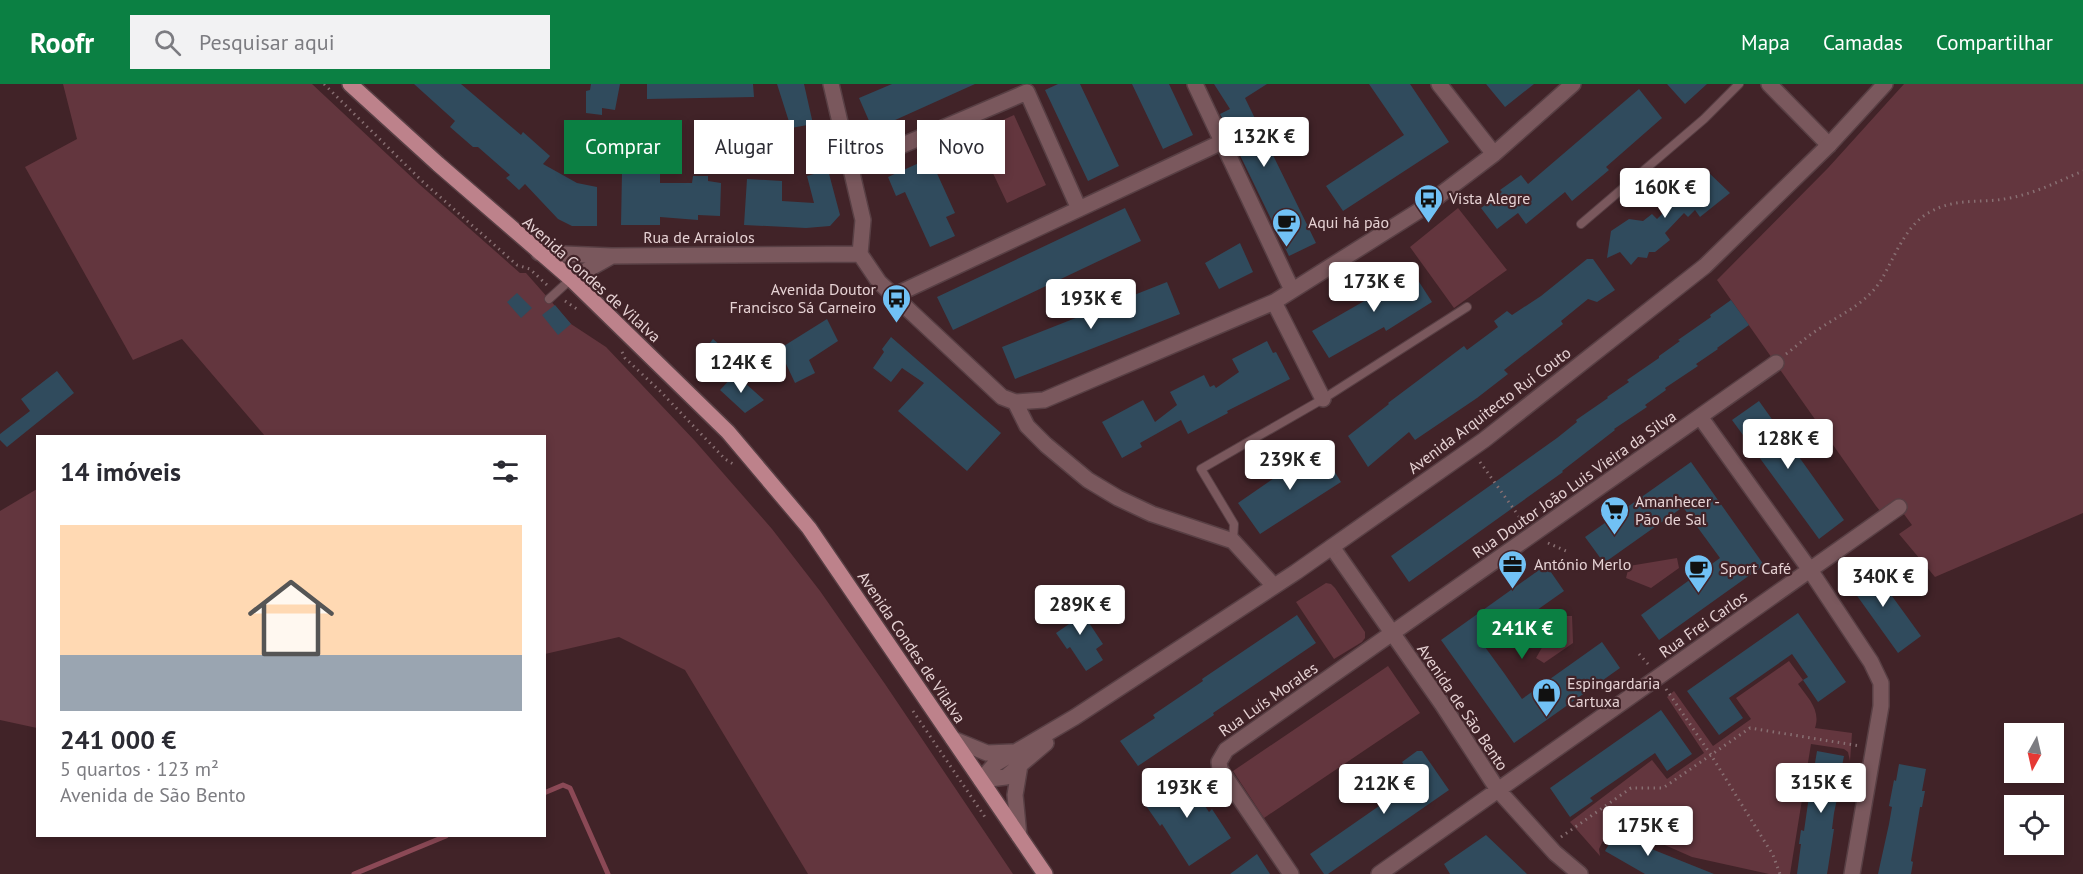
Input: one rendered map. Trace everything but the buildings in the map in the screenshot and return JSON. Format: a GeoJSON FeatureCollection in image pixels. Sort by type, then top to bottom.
{"type":"FeatureCollection","features":[{"type":"Feature","properties":{"kind":"main road","name":"Avenida Condes de Vilalva"},"geometry":{"type":"LineString","coordinates":[[350,84],[571,279],[728,432],[809,528],[1045,874]]}},
{"type":"Feature","properties":{"kind":"street"},"geometry":{"type":"LineString","coordinates":[[831,84],[839,120]]}},
{"type":"Feature","properties":{"kind":"street"},"geometry":{"type":"LineString","coordinates":[[1195,84],[1292,290]]}},
{"type":"Feature","properties":{"kind":"street"},"geometry":{"type":"LineString","coordinates":[[1439,84],[1494,154]]}},
{"type":"Feature","properties":{"kind":"street"},"geometry":{"type":"LineString","coordinates":[[851,174],[863,220],[860,254],[873,274],[893,296],[1002,397],[1015,402],[1044,400],[1274,302],[1420,210],[1494,154],[1573,84]]}},
{"type":"Feature","properties":{"kind":"street"},"geometry":{"type":"LineString","coordinates":[[1769,84],[1829,146]]}},
{"type":"Feature","properties":{"kind":"street","name":"Avenida Arquitecto Rui Couto"},"geometry":{"type":"LineString","coordinates":[[981,780],[1006,777],[1017,758],[1075,717],[1332,547],[1484,440],[1698,271],[1829,146],[1885,84]]}},
{"type":"Feature","properties":{"kind":"street"},"geometry":{"type":"LineString","coordinates":[[905,144],[1027,92],[1079,209]]}},
{"type":"Feature","properties":{"kind":"street"},"geometry":{"type":"LineString","coordinates":[[893,296],[1222,142]]}},
{"type":"Feature","properties":{"kind":"street","name":"Rua de Arraiolos"},"geometry":{"type":"LineString","coordinates":[[539,253],[612,256],[860,254]]}},
{"type":"Feature","properties":{"kind":"street"},"geometry":{"type":"LineString","coordinates":[[571,279],[612,256]]}},
{"type":"Feature","properties":{"kind":"street"},"geometry":{"type":"LineString","coordinates":[[1274,302],[1323,399]]}},
{"type":"Feature","properties":{"kind":"street","name":"Rua Doutor João Luis Vieira da Silva"},"geometry":{"type":"LineString","coordinates":[[1392,633],[1701,418],[1776,363]]}},
{"type":"Feature","properties":{"kind":"street"},"geometry":{"type":"LineString","coordinates":[[1015,402],[1027,426],[1088,480],[1118,498],[1152,514],[1233,541],[1274,586]]}},
{"type":"Feature","properties":{"kind":"street"},"geometry":{"type":"LineString","coordinates":[[1701,418],[1810,570],[1876,670],[1882,693],[1852,874]]}},
{"type":"Feature","properties":{"kind":"street","name":"Rua Frei Carlos"},"geometry":{"type":"LineString","coordinates":[[1379,874],[1899,507]]}},
{"type":"Feature","properties":{"kind":"street","name":"Avenida de São Bento"},"geometry":{"type":"LineString","coordinates":[[1332,547],[1442,704],[1498,790],[1548,846],[1580,874]]}},
{"type":"Feature","properties":{"kind":"street","name":"Rua Luís Morales"},"geometry":{"type":"LineString","coordinates":[[1291,874],[1220,769],[1221,756],[1392,633]]}},
{"type":"Feature","properties":{"kind":"street","name":"Avenida Arquitecto Rui Couto"},"geometry":{"type":"LineString","coordinates":[[953,739],[987,753],[1017,758]]}},
{"type":"Feature","properties":{"kind":"street"},"geometry":{"type":"LineString","coordinates":[[1017,758],[1015,795],[1019,836]]}},
{"type":"Feature","properties":{"kind":"lane"},"geometry":{"type":"LineString","coordinates":[[1581,224],[1704,119],[1739,84]]}},
{"type":"Feature","properties":{"kind":"lane"},"geometry":{"type":"LineString","coordinates":[[552,296],[571,279]]}},
{"type":"Feature","properties":{"kind":"lane"},"geometry":{"type":"LineString","coordinates":[[1233,541],[1234,524],[1201,469],[1323,399],[1467,307]]}},
{"type":"Feature","properties":{"kind":"path"},"geometry":{"type":"LineString","coordinates":[[324,84],[422,181],[517,265],[530,269],[544,282],[552,296],[569,303],[578,310]]}},
{"type":"Feature","properties":{"kind":"path"},"geometry":{"type":"LineString","coordinates":[[1776,363],[1817,329],[1858,306],[1879,283],[1915,223],[1928,212],[1949,203],[2021,196],[2083,171]]}},
{"type":"Feature","properties":{"kind":"path"},"geometry":{"type":"LineString","coordinates":[[619,345],[625,358],[725,459],[734,465]]}},
{"type":"Feature","properties":{"kind":"path"},"geometry":{"type":"LineString","coordinates":[[1477,458],[1533,536],[1566,551]]}},
{"type":"Feature","properties":{"kind":"path"},"geometry":{"type":"LineString","coordinates":[[1639,654],[1652,670]]}},
{"type":"Feature","properties":{"kind":"path"},"geometry":{"type":"LineString","coordinates":[[1663,684],[1711,755],[1773,855],[1780,874]]}},
{"type":"Feature","properties":{"kind":"path"},"geometry":{"type":"LineString","coordinates":[[907,702],[992,828]]}},
{"type":"Feature","properties":{"kind":"path"},"geometry":{"type":"LineString","coordinates":[[1548,846],[1631,788],[1663,788],[1750,728],[1874,748]]}},
{"type":"Feature","properties":{"kind":"shaded area"},"geometry":{"type":"Polygon","coordinates":[[[63,84],[312,84],[419,184],[520,273],[526,273],[571,324],[606,347],[695,441],[772,529],[820,591],[1013,874],[808,874],[685,670],[619,637],[546,654],[546,435],[264,435],[182,339],[133,360],[25,167],[77,139],[63,84]]]}},
{"type":"Feature","properties":{"kind":"shaded area"},"geometry":{"type":"Polygon","coordinates":[[[1904,84],[2083,84],[2083,513],[1935,577],[1899,534],[1912,525],[1895,502],[1881,512],[1876,506],[1717,280],[1828,168],[1904,84]]]}},
{"type":"Feature","properties":{"kind":"shaded area"},"geometry":{"type":"Polygon","coordinates":[[[1014,115],[1046,185],[1007,203],[993,174],[1005,174],[1005,120],[1003,120],[1014,115]]]}},
{"type":"Feature","properties":{"kind":"shaded area"},"geometry":{"type":"Polygon","coordinates":[[[1458,208],[1507,270],[1454,308],[1410,247],[1458,208]]]}},
{"type":"Feature","properties":{"kind":"shaded area"},"geometry":{"type":"Polygon","coordinates":[[[36,490],[36,728],[0,720],[0,511],[36,490]]]}},
{"type":"Feature","properties":{"kind":"shaded area"},"geometry":{"type":"Polygon","coordinates":[[[1677,558],[1679,568],[1651,588],[1626,578],[1629,566],[1677,558]]]}},
{"type":"Feature","properties":{"kind":"shaded area"},"geometry":{"type":"Polygon","coordinates":[[[1326,583],[1335,588],[1365,632],[1362,642],[1334,659],[1296,602],[1326,583]]]}},
{"type":"Feature","properties":{"kind":"shaded area"},"geometry":{"type":"Polygon","coordinates":[[[1560,616],[1572,616],[1573,643],[1544,663],[1536,658],[1560,616]]]}},
{"type":"Feature","properties":{"kind":"shaded area"},"geometry":{"type":"Polygon","coordinates":[[[1789,661],[1803,680],[1798,684],[1815,710],[1815,728],[1852,733],[1850,761],[1848,752],[1844,749],[1811,744],[1790,874],[1769,874],[1692,857],[1615,823],[1610,826],[1599,849],[1600,856],[1570,822],[1652,760],[1667,779],[1704,753],[1667,697],[1674,691],[1713,746],[1751,719],[1736,698],[1789,661]]]}},
{"type":"Feature","properties":{"kind":"shaded area"},"geometry":{"type":"Polygon","coordinates":[[[1388,666],[1420,713],[1264,818],[1233,771],[1388,666]]]}},
{"type":"Feature","properties":{"kind":"waterway"},"geometry":{"type":"LineString","coordinates":[[546,792],[563,785],[570,788],[608,874]]}},
{"type":"Feature","properties":{"kind":"waterway"},"geometry":{"type":"LineString","coordinates":[[354,874],[444,837]]}},
{"type":"Feature","properties":{"kind":"place","name":"Vista Alegre"},"geometry":{"type":"Point","coordinates":[1428,224]}},
{"type":"Feature","properties":{"kind":"place","name":"Aqui há pão"},"geometry":{"type":"Point","coordinates":[1287,248]}},
{"type":"Feature","properties":{"kind":"place","name":"Avenida Doutor Francisco Sá Carneiro"},"geometry":{"type":"Point","coordinates":[897,324]}},
{"type":"Feature","properties":{"kind":"place","name":"Amanhecer - Pão de Sal"},"geometry":{"type":"Point","coordinates":[1614,536]}},
{"type":"Feature","properties":{"kind":"place","name":"António Merlo"},"geometry":{"type":"Point","coordinates":[1513,590]}},
{"type":"Feature","properties":{"kind":"place","name":"Sport Café"},"geometry":{"type":"Point","coordinates":[1699,594]}},
{"type":"Feature","properties":{"kind":"place","name":"Espingardaria Cartuxa"},"geometry":{"type":"Point","coordinates":[1546,718]}}]}
